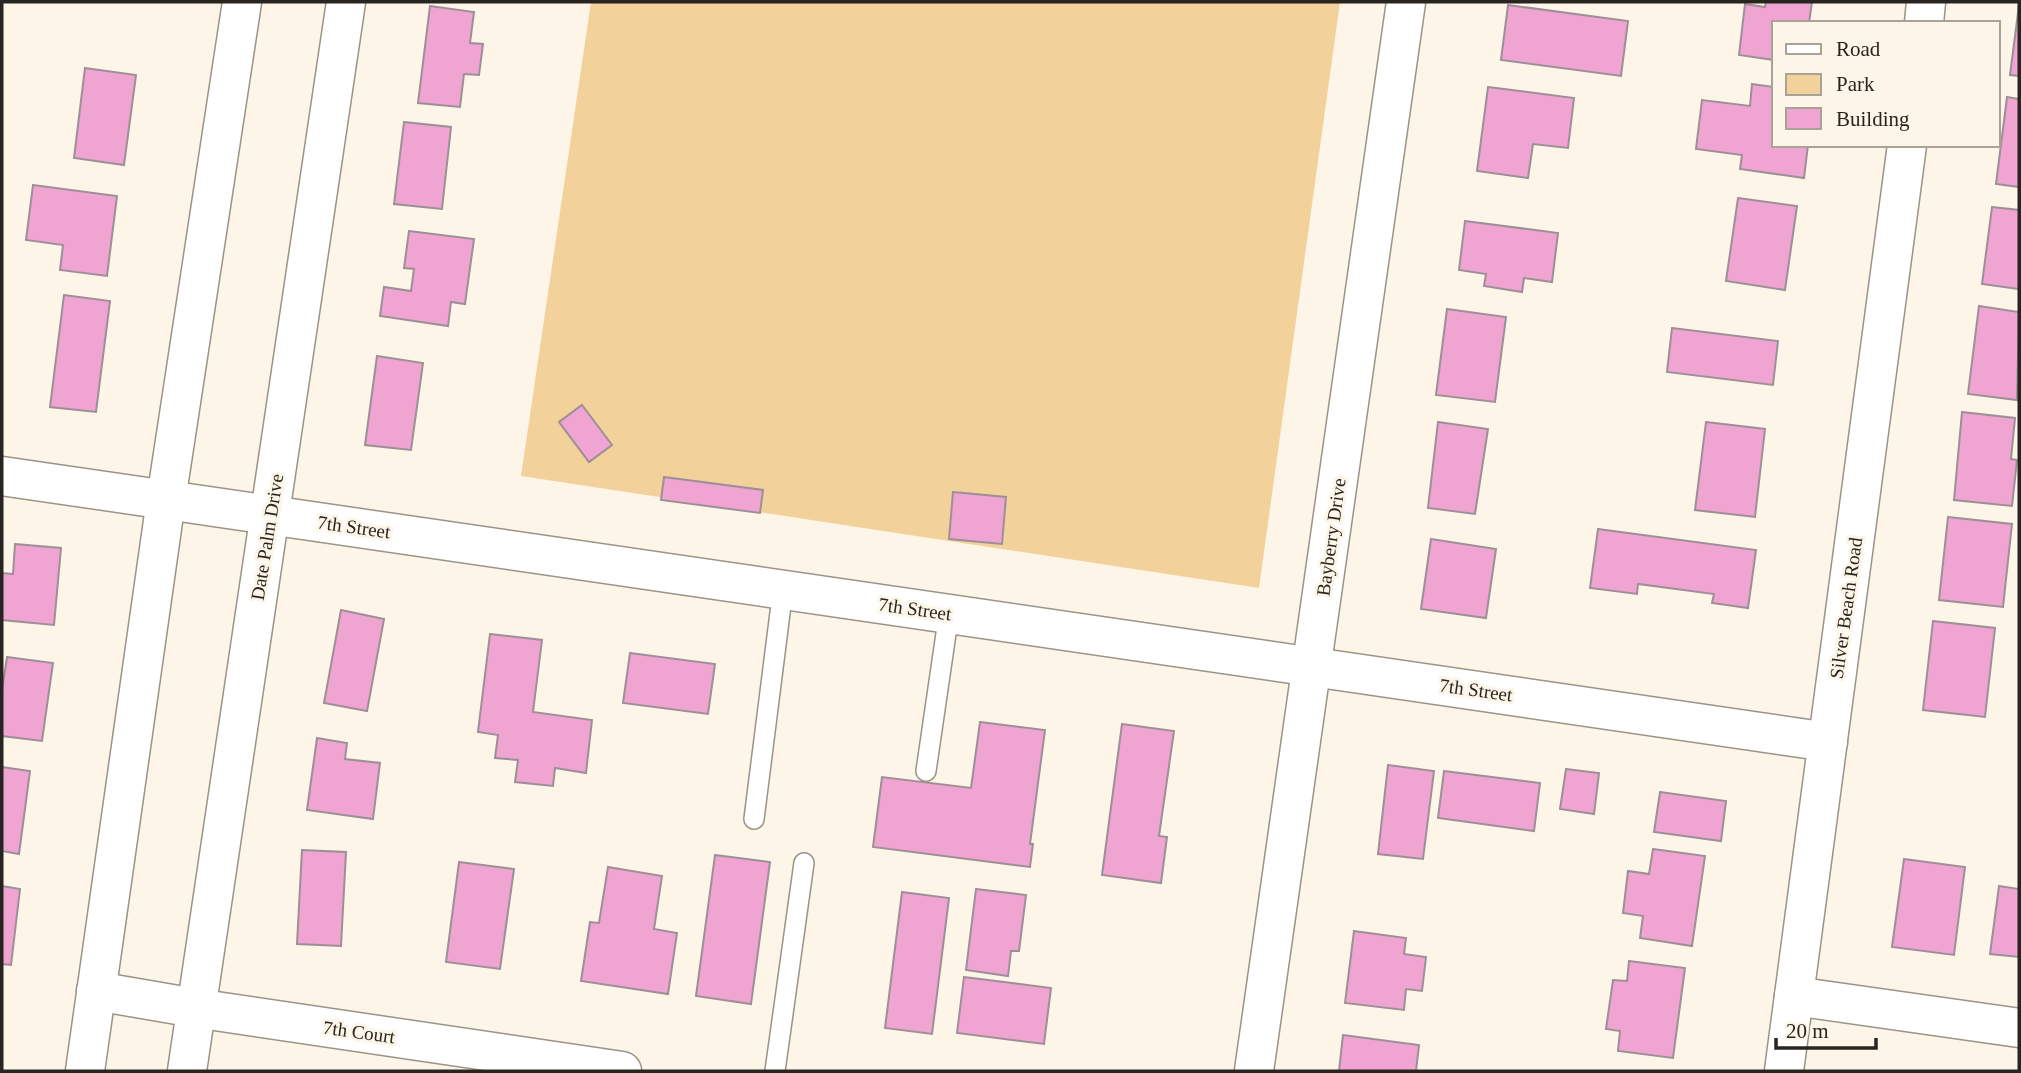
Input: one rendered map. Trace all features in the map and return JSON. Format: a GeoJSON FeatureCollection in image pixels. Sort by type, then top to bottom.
{"type":"FeatureCollection","features":[{"type":"Feature","properties":{"kind":"street"},"geometry":{"type":"LineString","coordinates":[[85,1071],[166,500],[242,2]]}},
{"type":"Feature","properties":{"kind":"street","name":"Date Palm Drive"},"geometry":{"type":"LineString","coordinates":[[187,1071],[346,2]]}},
{"type":"Feature","properties":{"kind":"street","name":"Bayberry Drive"},"geometry":{"type":"LineString","coordinates":[[1254,1071],[1406,2]]}},
{"type":"Feature","properties":{"kind":"street"},"geometry":{"type":"LineString","coordinates":[[1924,21],[1926,2]]}},
{"type":"Feature","properties":{"kind":"street","name":"Silver Beach Road"},"geometry":{"type":"LineString","coordinates":[[1784,1071],[1907,147]]}},
{"type":"Feature","properties":{"kind":"street","name":"7th Street"},"geometry":{"type":"LineString","coordinates":[[2,476],[1828,742]]}},
{"type":"Feature","properties":{"kind":"street","name":"7th Court"},"geometry":{"type":"LineString","coordinates":[[96,991],[577,1068],[622,1071]]}},
{"type":"Feature","properties":{"kind":"street"},"geometry":{"type":"LineString","coordinates":[[1794,996],[2019,1028]]}},
{"type":"Feature","properties":{"kind":"lane"},"geometry":{"type":"LineString","coordinates":[[754,819],[783,589]]}},
{"type":"Feature","properties":{"kind":"lane"},"geometry":{"type":"LineString","coordinates":[[926,771],[949,613]]}},
{"type":"Feature","properties":{"kind":"lane"},"geometry":{"type":"LineString","coordinates":[[775,1071],[804,863]]}},
{"type":"Feature","properties":{"kind":"green space"},"geometry":{"type":"Polygon","coordinates":[[[591,2],[1340,2],[1259,588],[521,476],[591,2]]]}},
{"type":"Feature","properties":{"kind":"building"},"geometry":{"type":"Polygon","coordinates":[[[1766,2],[1812,2],[1809,21],[1772,21],[1772,60],[1739,55],[1745,4],[1765,7],[1766,2]]]}},
{"type":"Feature","properties":{"kind":"building"},"geometry":{"type":"Polygon","coordinates":[[[1508,5],[1628,21],[1621,76],[1501,60],[1508,5]]]}},
{"type":"Feature","properties":{"kind":"building"},"geometry":{"type":"Polygon","coordinates":[[[2019,5],[2019,76],[2010,75],[2019,5]]]}},
{"type":"Feature","properties":{"kind":"building"},"geometry":{"type":"Polygon","coordinates":[[[430,6],[474,12],[470,43],[483,44],[479,75],[464,74],[460,107],[418,103],[430,6]]]}},
{"type":"Feature","properties":{"kind":"building"},"geometry":{"type":"Polygon","coordinates":[[[85,68],[136,75],[124,165],[74,158],[85,68]]]}},
{"type":"Feature","properties":{"kind":"building"},"geometry":{"type":"Polygon","coordinates":[[[1752,84],[1772,87],[1772,147],[1808,147],[1804,178],[1740,169],[1742,155],[1696,149],[1702,100],[1750,106],[1752,84]]]}},
{"type":"Feature","properties":{"kind":"building"},"geometry":{"type":"Polygon","coordinates":[[[1488,87],[1574,98],[1568,148],[1533,144],[1528,178],[1477,171],[1488,87]]]}},
{"type":"Feature","properties":{"kind":"building"},"geometry":{"type":"Polygon","coordinates":[[[2007,97],[2019,99],[2019,187],[1996,184],[2007,97]]]}},
{"type":"Feature","properties":{"kind":"building"},"geometry":{"type":"Polygon","coordinates":[[[404,122],[451,127],[442,209],[394,204],[404,122]]]}},
{"type":"Feature","properties":{"kind":"building"},"geometry":{"type":"Polygon","coordinates":[[[33,185],[117,196],[107,276],[60,270],[63,245],[26,240],[33,185]]]}},
{"type":"Feature","properties":{"kind":"building"},"geometry":{"type":"Polygon","coordinates":[[[1738,198],[1797,206],[1785,290],[1726,281],[1738,198]]]}},
{"type":"Feature","properties":{"kind":"building"},"geometry":{"type":"Polygon","coordinates":[[[1992,207],[2019,210],[2019,289],[1982,284],[1992,207]]]}},
{"type":"Feature","properties":{"kind":"building"},"geometry":{"type":"Polygon","coordinates":[[[1465,221],[1558,233],[1552,282],[1524,278],[1522,292],[1484,286],[1486,274],[1459,270],[1465,221]]]}},
{"type":"Feature","properties":{"kind":"building"},"geometry":{"type":"Polygon","coordinates":[[[409,231],[474,239],[465,304],[451,302],[448,326],[380,316],[384,287],[411,291],[414,269],[404,268],[409,231]]]}},
{"type":"Feature","properties":{"kind":"building"},"geometry":{"type":"Polygon","coordinates":[[[64,295],[110,301],[96,412],[50,407],[64,295]]]}},
{"type":"Feature","properties":{"kind":"building"},"geometry":{"type":"Polygon","coordinates":[[[1979,306],[2019,312],[2017,400],[1968,394],[1979,306]]]}},
{"type":"Feature","properties":{"kind":"building"},"geometry":{"type":"Polygon","coordinates":[[[1447,309],[1506,317],[1495,402],[1436,395],[1447,309]]]}},
{"type":"Feature","properties":{"kind":"building"},"geometry":{"type":"Polygon","coordinates":[[[1672,328],[1778,341],[1773,385],[1667,372],[1672,328]]]}},
{"type":"Feature","properties":{"kind":"building"},"geometry":{"type":"Polygon","coordinates":[[[377,356],[423,363],[411,450],[365,445],[377,356]]]}},
{"type":"Feature","properties":{"kind":"building"},"geometry":{"type":"Polygon","coordinates":[[[582,405],[612,445],[589,462],[559,422],[582,405]]]}},
{"type":"Feature","properties":{"kind":"building"},"geometry":{"type":"Polygon","coordinates":[[[1962,412],[2015,418],[2011,459],[2017,460],[2012,506],[1954,500],[1962,412]]]}},
{"type":"Feature","properties":{"kind":"building"},"geometry":{"type":"Polygon","coordinates":[[[1438,422],[1488,429],[1475,514],[1428,508],[1438,422]]]}},
{"type":"Feature","properties":{"kind":"building"},"geometry":{"type":"Polygon","coordinates":[[[1706,422],[1765,429],[1755,517],[1695,510],[1706,422]]]}},
{"type":"Feature","properties":{"kind":"building"},"geometry":{"type":"Polygon","coordinates":[[[664,477],[763,490],[760,513],[661,500],[664,477]]]}},
{"type":"Feature","properties":{"kind":"building"},"geometry":{"type":"Polygon","coordinates":[[[953,492],[1006,497],[1002,544],[949,539],[953,492]]]}},
{"type":"Feature","properties":{"kind":"building"},"geometry":{"type":"Polygon","coordinates":[[[1948,517],[2012,524],[2003,607],[1939,600],[1948,517]]]}},
{"type":"Feature","properties":{"kind":"building"},"geometry":{"type":"Polygon","coordinates":[[[1598,529],[1756,550],[1748,608],[1712,603],[1714,594],[1638,584],[1637,594],[1590,588],[1598,529]]]}},
{"type":"Feature","properties":{"kind":"building"},"geometry":{"type":"Polygon","coordinates":[[[1431,539],[1496,549],[1486,618],[1421,609],[1431,539]]]}},
{"type":"Feature","properties":{"kind":"building"},"geometry":{"type":"Polygon","coordinates":[[[15,544],[61,548],[54,625],[2,620],[2,573],[13,574],[15,544]]]}},
{"type":"Feature","properties":{"kind":"building"},"geometry":{"type":"Polygon","coordinates":[[[341,610],[384,619],[367,711],[324,703],[341,610]]]}},
{"type":"Feature","properties":{"kind":"building"},"geometry":{"type":"Polygon","coordinates":[[[1933,621],[1995,628],[1985,717],[1923,710],[1933,621]]]}},
{"type":"Feature","properties":{"kind":"building"},"geometry":{"type":"Polygon","coordinates":[[[490,634],[542,640],[533,712],[592,720],[586,773],[555,768],[553,786],[515,782],[518,760],[495,758],[498,735],[478,732],[490,634]]]}},
{"type":"Feature","properties":{"kind":"building"},"geometry":{"type":"Polygon","coordinates":[[[630,653],[715,664],[708,714],[623,703],[630,653]]]}},
{"type":"Feature","properties":{"kind":"building"},"geometry":{"type":"Polygon","coordinates":[[[7,657],[53,663],[42,741],[2,736],[2,690],[7,657]]]}},
{"type":"Feature","properties":{"kind":"building"},"geometry":{"type":"Polygon","coordinates":[[[980,722],[1045,730],[1030,844],[1033,844],[1030,867],[873,847],[882,777],[971,788],[980,722]]]}},
{"type":"Feature","properties":{"kind":"building"},"geometry":{"type":"Polygon","coordinates":[[[1122,724],[1174,731],[1159,836],[1167,837],[1161,883],[1102,875],[1122,724]]]}},
{"type":"Feature","properties":{"kind":"building"},"geometry":{"type":"Polygon","coordinates":[[[317,738],[347,743],[345,759],[380,763],[373,819],[307,810],[317,738]]]}},
{"type":"Feature","properties":{"kind":"building"},"geometry":{"type":"Polygon","coordinates":[[[1388,765],[1434,771],[1423,859],[1378,854],[1388,765]]]}},
{"type":"Feature","properties":{"kind":"building"},"geometry":{"type":"Polygon","coordinates":[[[2,767],[30,771],[19,854],[2,851],[2,767]]]}},
{"type":"Feature","properties":{"kind":"building"},"geometry":{"type":"Polygon","coordinates":[[[1566,769],[1599,773],[1594,814],[1560,809],[1566,769]]]}},
{"type":"Feature","properties":{"kind":"building"},"geometry":{"type":"Polygon","coordinates":[[[1444,771],[1540,783],[1534,831],[1438,818],[1444,771]]]}},
{"type":"Feature","properties":{"kind":"building"},"geometry":{"type":"Polygon","coordinates":[[[1660,792],[1726,801],[1721,841],[1654,832],[1660,792]]]}},
{"type":"Feature","properties":{"kind":"building"},"geometry":{"type":"Polygon","coordinates":[[[1653,849],[1705,856],[1692,946],[1640,938],[1643,916],[1623,913],[1628,871],[1649,874],[1653,849]]]}},
{"type":"Feature","properties":{"kind":"building"},"geometry":{"type":"Polygon","coordinates":[[[302,850],[346,852],[341,946],[297,944],[302,850]]]}},
{"type":"Feature","properties":{"kind":"building"},"geometry":{"type":"Polygon","coordinates":[[[715,855],[770,862],[751,1004],[696,996],[715,855]]]}},
{"type":"Feature","properties":{"kind":"building"},"geometry":{"type":"Polygon","coordinates":[[[1904,859],[1965,867],[1954,955],[1892,947],[1904,859]]]}},
{"type":"Feature","properties":{"kind":"building"},"geometry":{"type":"Polygon","coordinates":[[[459,862],[514,869],[500,969],[446,962],[459,862]]]}},
{"type":"Feature","properties":{"kind":"building"},"geometry":{"type":"Polygon","coordinates":[[[608,867],[662,876],[654,929],[677,933],[668,994],[581,981],[590,922],[599,923],[608,867]]]}},
{"type":"Feature","properties":{"kind":"building"},"geometry":{"type":"Polygon","coordinates":[[[2,886],[20,889],[11,965],[2,964],[2,886]]]}},
{"type":"Feature","properties":{"kind":"building"},"geometry":{"type":"Polygon","coordinates":[[[1999,886],[2019,889],[2019,957],[1990,954],[1999,886]]]}},
{"type":"Feature","properties":{"kind":"building"},"geometry":{"type":"Polygon","coordinates":[[[976,889],[1026,895],[1019,951],[1011,951],[1008,976],[966,970],[976,889]]]}},
{"type":"Feature","properties":{"kind":"building"},"geometry":{"type":"Polygon","coordinates":[[[902,892],[949,898],[932,1034],[885,1028],[902,892]]]}},
{"type":"Feature","properties":{"kind":"building"},"geometry":{"type":"Polygon","coordinates":[[[1354,931],[1406,938],[1404,954],[1426,957],[1422,991],[1406,989],[1404,1010],[1345,1003],[1354,931]]]}},
{"type":"Feature","properties":{"kind":"building"},"geometry":{"type":"Polygon","coordinates":[[[1629,961],[1685,968],[1673,1058],[1618,1051],[1620,1031],[1606,1029],[1613,980],[1627,981],[1629,961]]]}},
{"type":"Feature","properties":{"kind":"building"},"geometry":{"type":"Polygon","coordinates":[[[964,977],[1051,988],[1044,1044],[957,1033],[964,977]]]}},
{"type":"Feature","properties":{"kind":"building"},"geometry":{"type":"Polygon","coordinates":[[[1343,1035],[1419,1045],[1416,1071],[1339,1071],[1343,1035]]]}}]}
